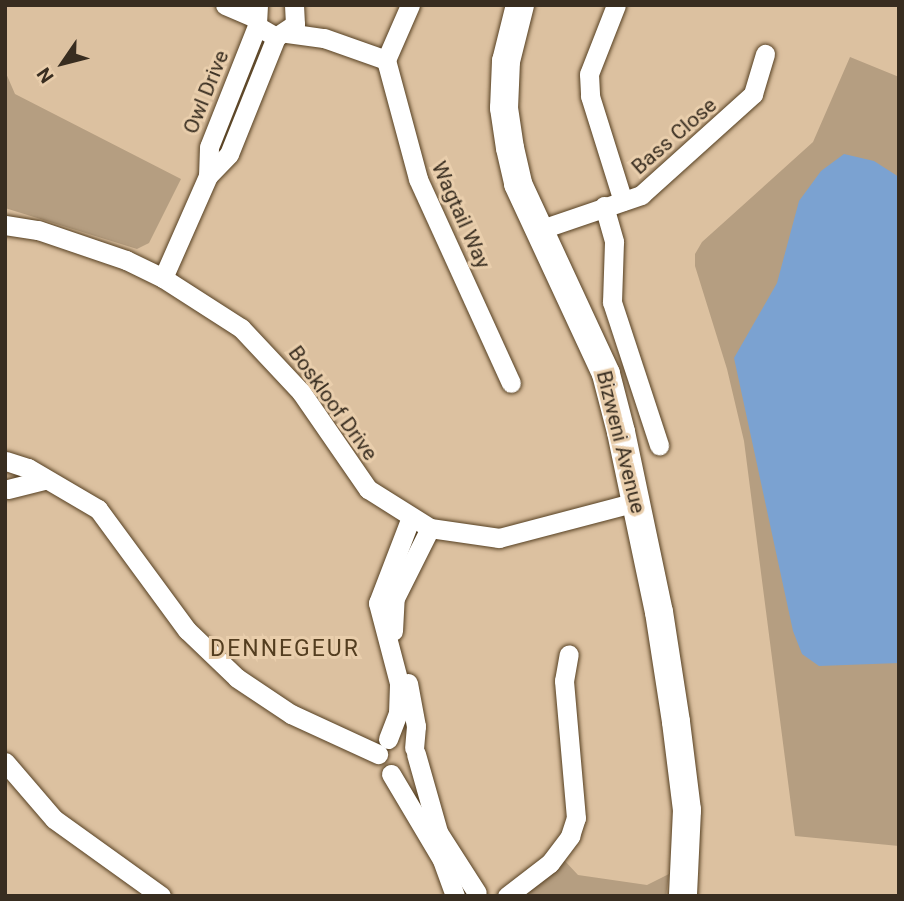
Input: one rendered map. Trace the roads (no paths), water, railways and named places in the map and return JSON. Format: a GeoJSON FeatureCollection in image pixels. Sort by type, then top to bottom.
{"type":"FeatureCollection","features":[{"type":"Feature","properties":{"kind":"street"},"geometry":{"type":"LineString","coordinates":[[225,5],[257,17],[281,35],[324,38],[386,60],[410,5]]}},
{"type":"Feature","properties":{"kind":"street","name":"Bizweni Avenue"},"geometry":{"type":"LineString","coordinates":[[520,5],[506,61],[504,107],[519,184],[606,374],[636,502],[659,612],[682,768],[687,823],[683,896]]}},
{"type":"Feature","properties":{"kind":"street"},"geometry":{"type":"LineString","coordinates":[[616,5],[589,74],[590,96],[623,201]]}},
{"type":"Feature","properties":{"kind":"street"},"geometry":{"type":"LineString","coordinates":[[295,9],[324,38]]}},
{"type":"Feature","properties":{"kind":"street","name":"Owl Drive"},"geometry":{"type":"LineString","coordinates":[[163,278],[208,176],[229,154],[295,9]]}},
{"type":"Feature","properties":{"kind":"street","name":"Owl Drive"},"geometry":{"type":"LineString","coordinates":[[208,176],[209,147],[257,17]]}},
{"type":"Feature","properties":{"kind":"street","name":"Bass Close"},"geometry":{"type":"LineString","coordinates":[[540,230],[647,190],[743,106],[753,94],[765,54]]}},
{"type":"Feature","properties":{"kind":"street","name":"Wagtail Way"},"geometry":{"type":"LineString","coordinates":[[386,60],[418,178],[512,383]]}},
{"type":"Feature","properties":{"kind":"street"},"geometry":{"type":"LineString","coordinates":[[604,206],[614,242],[612,302],[659,445]]}},
{"type":"Feature","properties":{"kind":"street","name":"Boskloof Drive"},"geometry":{"type":"LineString","coordinates":[[5,225],[38,230],[163,278],[241,328],[272,357],[368,489],[430,528],[499,538],[636,502]]}},
{"type":"Feature","properties":{"kind":"street"},"geometry":{"type":"LineString","coordinates":[[6,460],[98,509],[187,630],[237,678],[291,714],[383,747],[406,739],[415,751],[438,832],[488,895],[550,863],[570,836],[576,818],[564,681],[569,654]]}},
{"type":"Feature","properties":{"kind":"street"},"geometry":{"type":"LineString","coordinates":[[6,460],[13,475],[7,490]]}},
{"type":"Feature","properties":{"kind":"street"},"geometry":{"type":"LineString","coordinates":[[7,490],[45,480]]}},
{"type":"Feature","properties":{"kind":"street"},"geometry":{"type":"LineString","coordinates":[[411,517],[400,566],[385,604],[399,682],[398,713],[383,747],[381,766],[391,774],[442,860],[455,896]]}},
{"type":"Feature","properties":{"kind":"street"},"geometry":{"type":"LineString","coordinates":[[400,566],[430,528]]}},
{"type":"Feature","properties":{"kind":"street"},"geometry":{"type":"LineString","coordinates":[[385,604],[416,726],[415,751],[409,771],[391,774]]}},
{"type":"Feature","properties":{"kind":"street"},"geometry":{"type":"LineString","coordinates":[[5,762],[54,819],[162,896]]}},
{"type":"Feature","properties":{"kind":"water"},"geometry":{"type":"Polygon","coordinates":[[[844,154],[874,161],[899,177],[899,663],[819,666],[802,654],[793,631],[734,358],[777,283],[799,201],[821,171],[844,154]]]}},
{"type":"Feature","properties":{"kind":"district","name":"DENNEGEUR"},"geometry":{"type":"Point","coordinates":[285,649]}}]}
